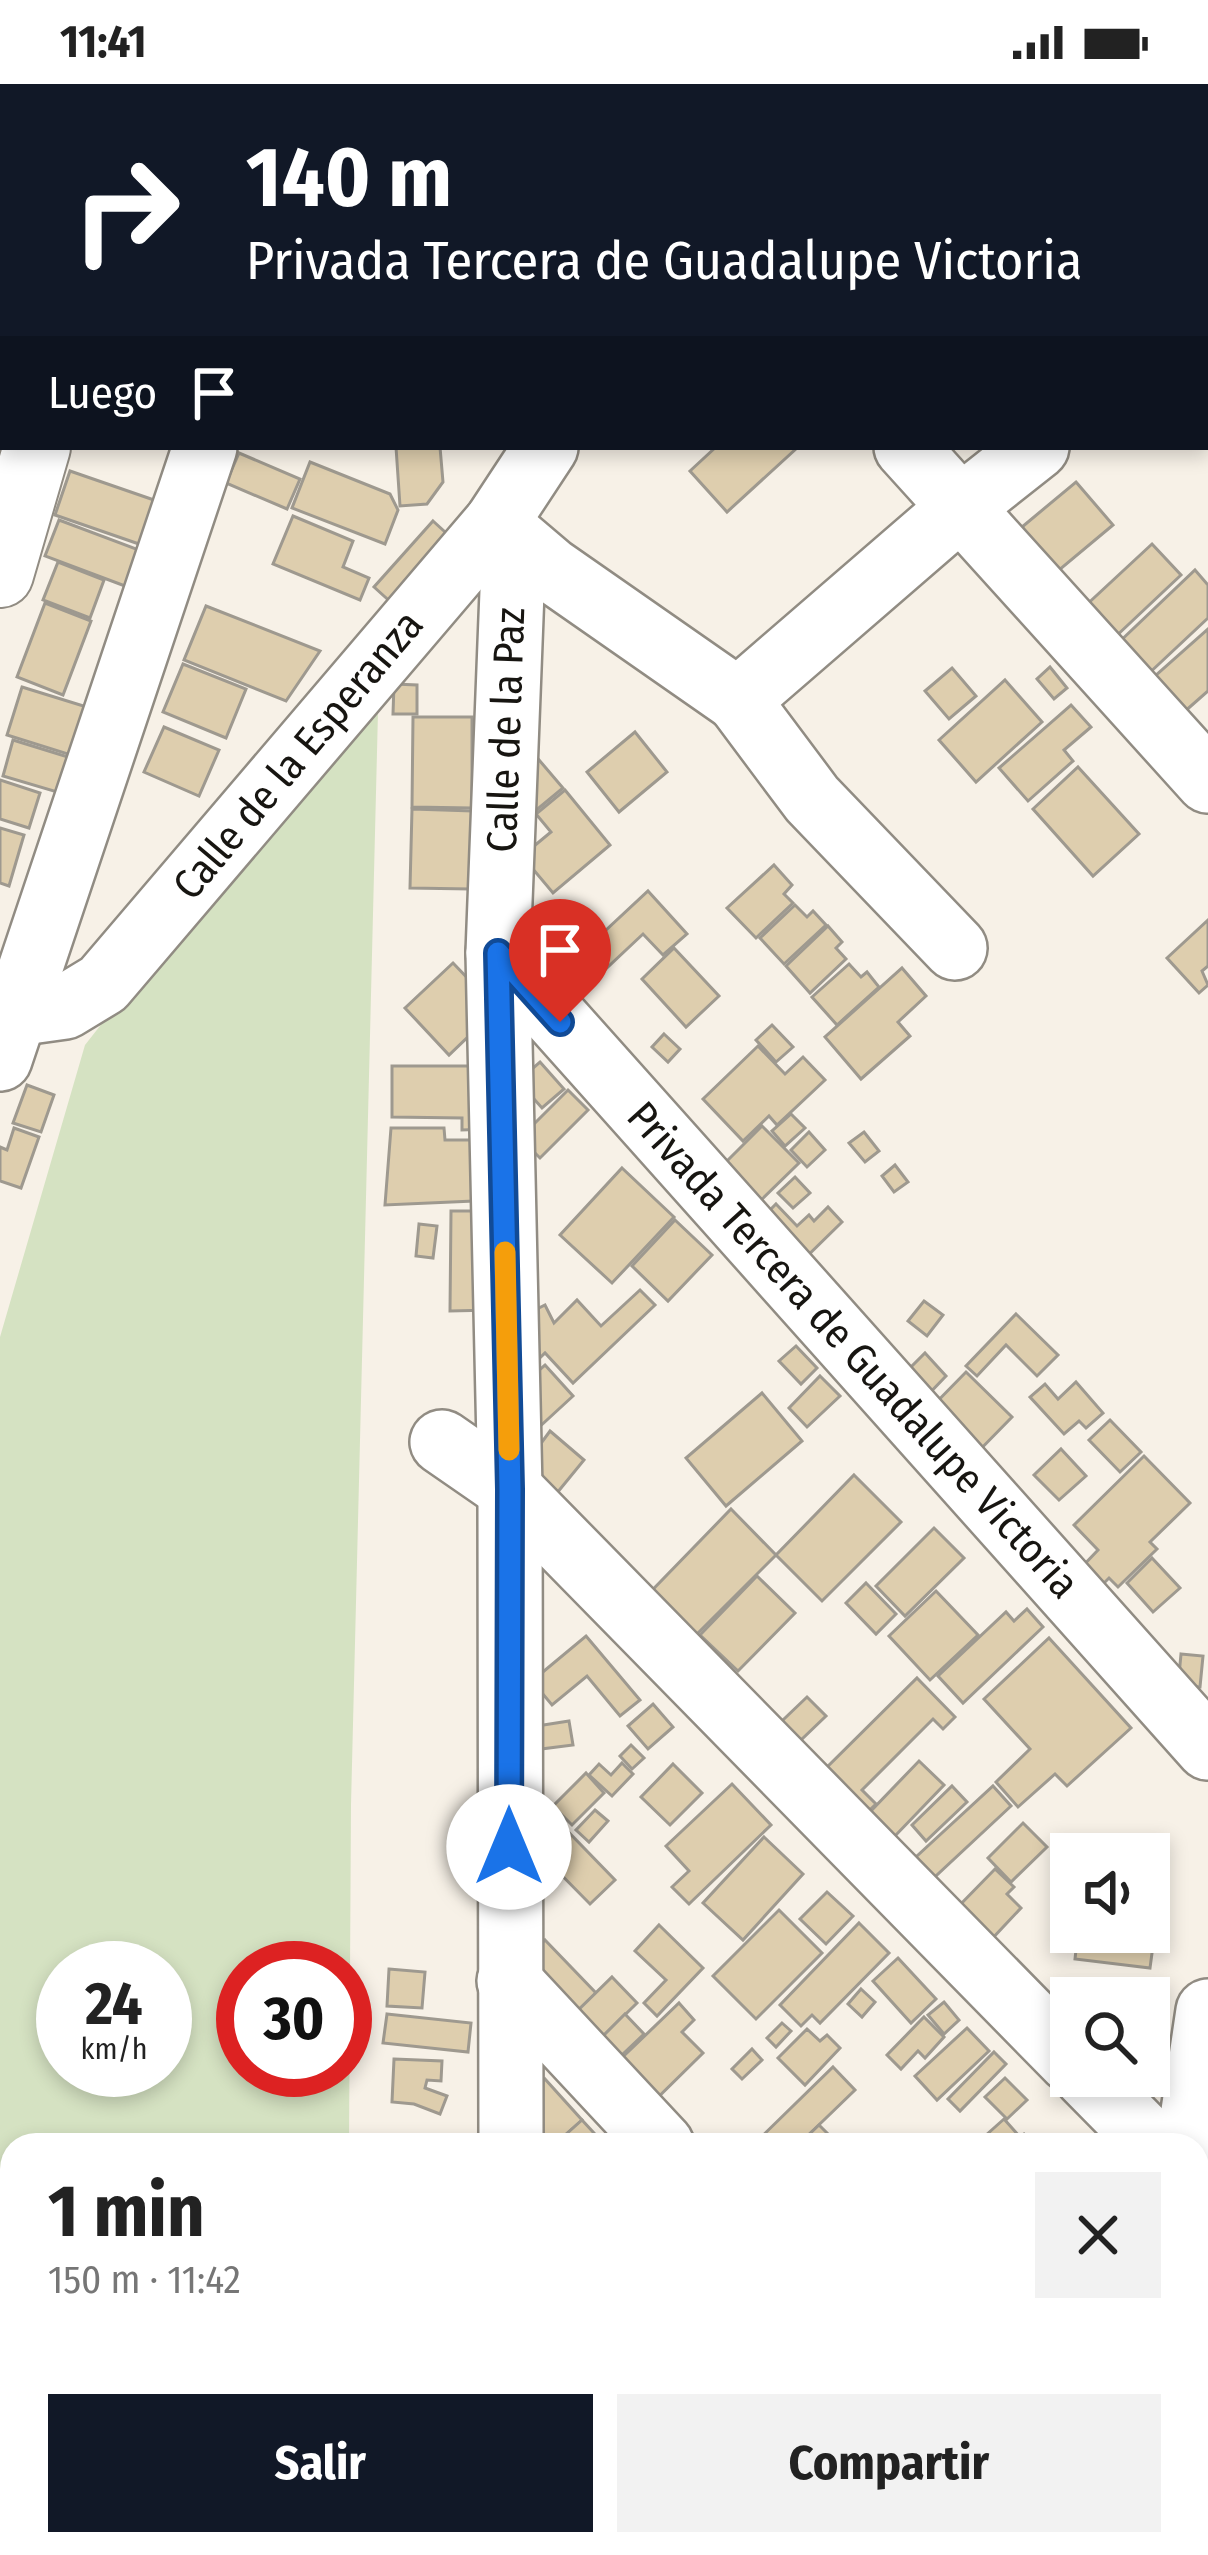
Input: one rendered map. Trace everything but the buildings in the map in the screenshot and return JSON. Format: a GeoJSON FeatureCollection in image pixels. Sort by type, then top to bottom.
{"type":"FeatureCollection","features":[{"type":"Feature","properties":{"kind":"main road"},"geometry":{"type":"LineString","coordinates":[[0,574],[36,450]]}},
{"type":"Feature","properties":{"kind":"street"},"geometry":{"type":"LineString","coordinates":[[7,1036],[204,450]]}},
{"type":"Feature","properties":{"kind":"street","name":"Calle de la Esperanza"},"geometry":{"type":"LineString","coordinates":[[7,1036],[103,984],[505,531],[544,450]]}},
{"type":"Feature","properties":{"kind":"street"},"geometry":{"type":"LineString","coordinates":[[909,450],[1208,781]]}},
{"type":"Feature","properties":{"kind":"street"},"geometry":{"type":"LineString","coordinates":[[738,700],[1033,450]]}},
{"type":"Feature","properties":{"kind":"street"},"geometry":{"type":"LineString","coordinates":[[505,531],[738,700],[812,799],[956,948]]}},
{"type":"Feature","properties":{"kind":"street","name":"Calle de la Paz"},"geometry":{"type":"LineString","coordinates":[[505,531],[498,953],[510,1489],[511,2133]]}},
{"type":"Feature","properties":{"kind":"street","name":"Privada Tercera de Guadalupe Victoria"},"geometry":{"type":"LineString","coordinates":[[498,953],[1208,1748]]}},
{"type":"Feature","properties":{"kind":"street"},"geometry":{"type":"LineString","coordinates":[[442,1442],[510,1489],[1050,2040]]}},
{"type":"Feature","properties":{"kind":"street"},"geometry":{"type":"LineString","coordinates":[[509,1982],[651,2133]]}},
{"type":"Feature","properties":{"kind":"street"},"geometry":{"type":"LineString","coordinates":[[1127,2097],[1186,2127],[1208,2011]]}},
{"type":"Feature","properties":{"kind":"green space"},"geometry":{"type":"Polygon","coordinates":[[[379,671],[350,1941],[216,1941],[216,2097],[349,2097],[349,2133],[0,2133],[0,1337],[85,1045],[379,671]]]}},
{"type":"Feature","properties":{"kind":"slow traffic"},"geometry":{"type":"LineString","coordinates":[[505,1252],[509,1450]]}},
{"type":"Feature","properties":{"kind":"route"},"geometry":{"type":"LineString","coordinates":[[509,1847],[510,1489],[498,953],[560,1022]]}}]}
